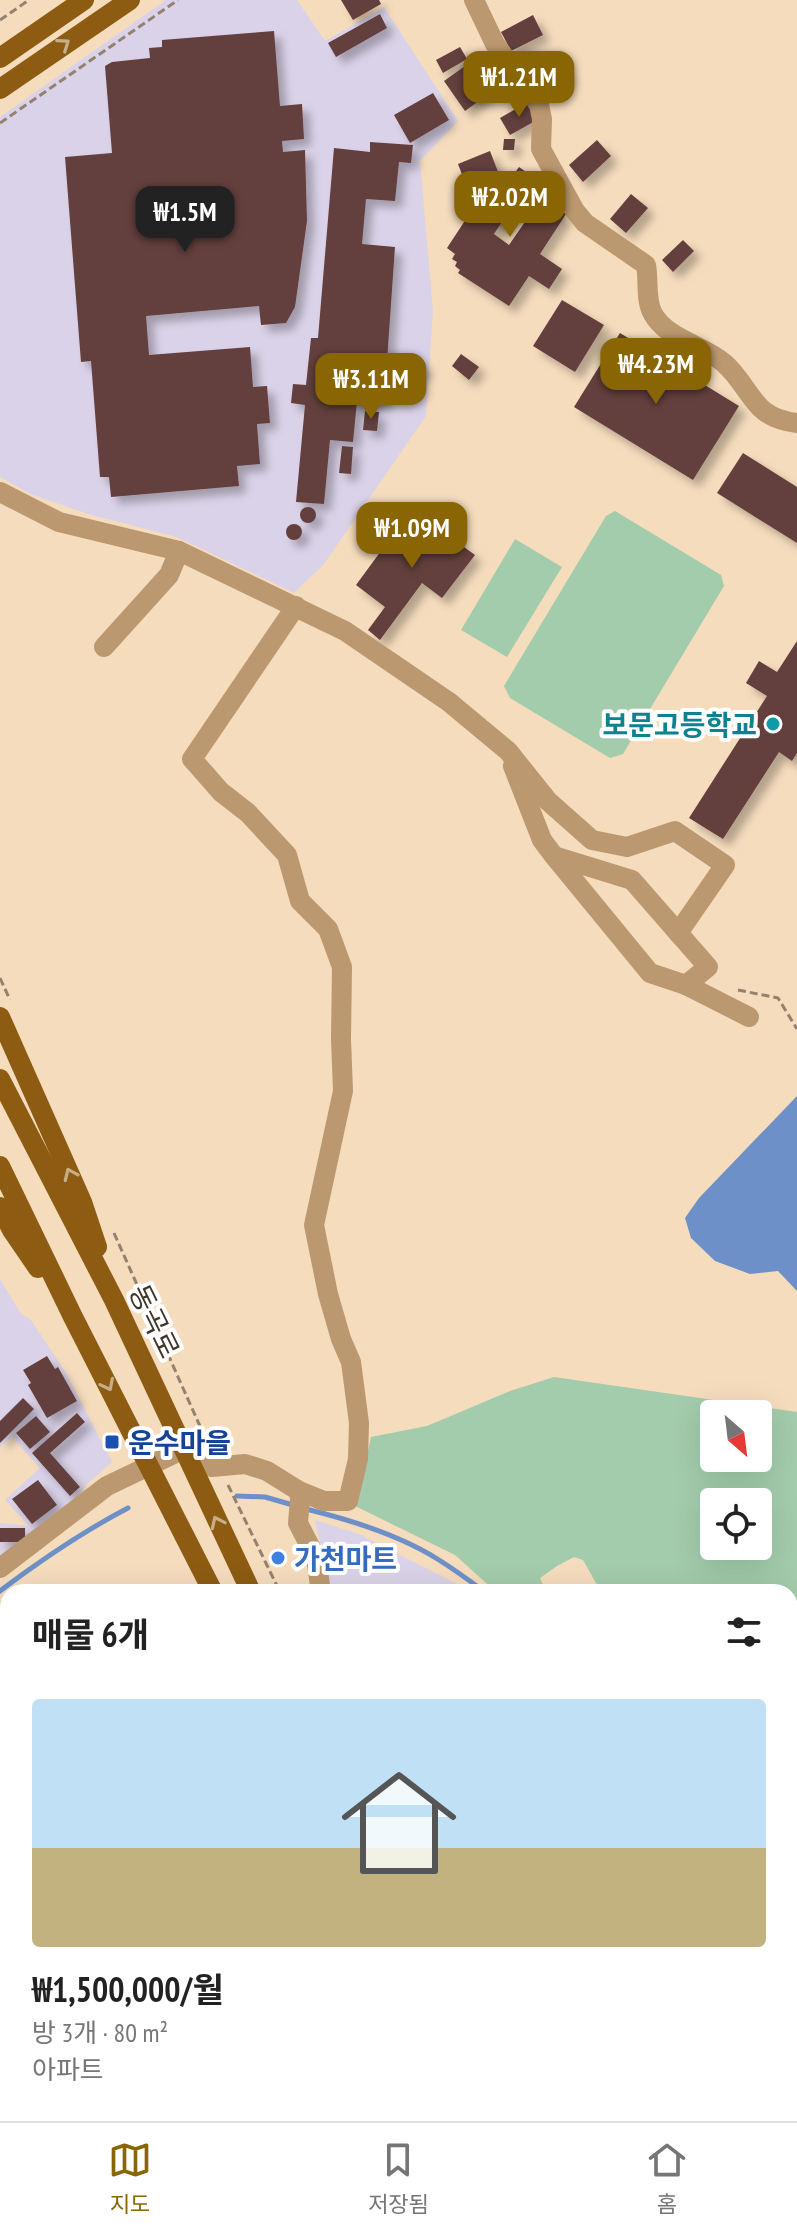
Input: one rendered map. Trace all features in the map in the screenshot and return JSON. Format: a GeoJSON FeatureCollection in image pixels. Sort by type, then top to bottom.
{"type":"FeatureCollection","features":[{"type":"Feature","properties":{"kind":"main road"},"geometry":{"type":"LineString","coordinates":[[0,58],[84,0]]}},
{"type":"Feature","properties":{"kind":"main road"},"geometry":{"type":"LineString","coordinates":[[0,89],[130,0]]}},
{"type":"Feature","properties":{"kind":"main road"},"geometry":{"type":"LineString","coordinates":[[7,1013],[82,1202],[114,1300]]}},
{"type":"Feature","properties":{"kind":"main road","name":"동곡로"},"geometry":{"type":"LineString","coordinates":[[0,1079],[114,1300],[247,1584]]}},
{"type":"Feature","properties":{"kind":"main road"},"geometry":{"type":"LineString","coordinates":[[0,1166],[209,1584]]}},
{"type":"Feature","properties":{"kind":"main road"},"geometry":{"type":"LineString","coordinates":[[0,1207],[12,1230],[72,1315]]}},
{"type":"Feature","properties":{"kind":"street"},"geometry":{"type":"LineString","coordinates":[[474,0],[495,44],[539,105],[541,149],[575,211],[585,223],[646,265],[649,306],[654,316],[665,327],[723,362],[765,414],[797,423]]}},
{"type":"Feature","properties":{"kind":"street"},"geometry":{"type":"LineString","coordinates":[[0,492],[59,522],[179,551],[345,631],[449,702],[508,751],[548,801],[592,840],[627,847],[675,831],[725,865],[678,933]]}},
{"type":"Feature","properties":{"kind":"street"},"geometry":{"type":"LineString","coordinates":[[104,647],[169,575],[179,551]]}},
{"type":"Feature","properties":{"kind":"street"},"geometry":{"type":"LineString","coordinates":[[0,1568],[107,1486],[184,1449],[212,1467],[245,1464],[267,1471],[299,1495],[324,1501],[348,1501],[358,1459],[359,1423],[351,1362],[328,1294],[314,1225],[343,1091],[342,967],[328,929],[300,901],[287,855],[248,813],[221,792],[192,759],[296,606]]}},
{"type":"Feature","properties":{"kind":"street"},"geometry":{"type":"LineString","coordinates":[[508,751],[542,840],[650,973],[686,985],[749,1017]]}},
{"type":"Feature","properties":{"kind":"street"},"geometry":{"type":"LineString","coordinates":[[554,856],[632,880],[708,967],[686,985]]}},
{"type":"Feature","properties":{"kind":"street"},"geometry":{"type":"LineString","coordinates":[[299,1495],[298,1523],[316,1558],[320,1584]]}},
{"type":"Feature","properties":{"kind":"path"},"geometry":{"type":"LineString","coordinates":[[0,20],[29,0]]}},
{"type":"Feature","properties":{"kind":"path"},"geometry":{"type":"LineString","coordinates":[[0,123],[178,0]]}},
{"type":"Feature","properties":{"kind":"path"},"geometry":{"type":"LineString","coordinates":[[0,978],[7,1013]]}},
{"type":"Feature","properties":{"kind":"path"},"geometry":{"type":"LineString","coordinates":[[111,1226],[218,1466],[276,1584]]}},
{"type":"Feature","properties":{"kind":"shaded area"},"geometry":{"type":"Polygon","coordinates":[[[166,0],[297,0],[325,41],[384,7],[458,121],[420,161],[433,311],[426,416],[324,564],[294,593],[177,537],[88,514],[33,495],[0,477],[0,117],[166,0]]]}},
{"type":"Feature","properties":{"kind":"shaded area"},"geometry":{"type":"Polygon","coordinates":[[[0,1279],[21,1314],[30,1319],[65,1371],[112,1462],[86,1485],[73,1502],[0,1559],[0,1523],[29,1526],[5,1500],[40,1468],[12,1437],[0,1447],[0,1279]]]}},
{"type":"Feature","properties":{"kind":"shaded area"},"geometry":{"type":"Polygon","coordinates":[[[315,1520],[359,1534],[457,1584],[329,1584],[315,1520]]]}},
{"type":"Feature","properties":{"kind":"green space"},"geometry":{"type":"Polygon","coordinates":[[[615,511],[721,575],[724,586],[623,754],[610,758],[510,698],[504,686],[606,516],[615,511]]]}},
{"type":"Feature","properties":{"kind":"green space"},"geometry":{"type":"Polygon","coordinates":[[[515,539],[562,567],[507,657],[461,630],[515,539]]]}},
{"type":"Feature","properties":{"kind":"green space"},"geometry":{"type":"Polygon","coordinates":[[[554,1377],[714,1400],[700,1400],[700,1472],[772,1472],[772,1408],[797,1412],[797,1584],[596,1584],[583,1560],[574,1557],[540,1578],[543,1584],[487,1584],[455,1555],[353,1505],[371,1437],[427,1426],[510,1391],[554,1377]]]}},
{"type":"Feature","properties":{"kind":"water"},"geometry":{"type":"Polygon","coordinates":[[[797,1096],[797,1291],[778,1271],[750,1274],[715,1261],[691,1238],[685,1218],[699,1198],[797,1096]]]}},
{"type":"Feature","properties":{"kind":"building"},"geometry":{"type":"Polygon","coordinates":[[[341,0],[379,0],[381,4],[353,20],[341,0]]]}},
{"type":"Feature","properties":{"kind":"building"},"geometry":{"type":"Polygon","coordinates":[[[380,14],[387,28],[336,57],[328,43],[380,14]]]}},
{"type":"Feature","properties":{"kind":"building"},"geometry":{"type":"Polygon","coordinates":[[[533,15],[543,35],[511,51],[501,32],[533,15]]]}},
{"type":"Feature","properties":{"kind":"building"},"geometry":{"type":"Polygon","coordinates":[[[274,31],[280,106],[302,104],[304,139],[282,141],[283,152],[305,150],[307,221],[295,307],[286,323],[261,325],[259,306],[146,316],[149,355],[250,347],[253,387],[267,386],[270,423],[257,424],[260,464],[237,466],[239,486],[111,497],[109,477],[100,477],[91,361],[81,362],[65,157],[112,153],[105,66],[112,62],[150,58],[149,48],[162,47],[162,40],[274,31]]]}},
{"type":"Feature","properties":{"kind":"building"},"geometry":{"type":"Polygon","coordinates":[[[460,47],[467,59],[443,73],[436,60],[460,47]]]}},
{"type":"Feature","properties":{"kind":"building"},"geometry":{"type":"Polygon","coordinates":[[[559,61],[569,78],[538,94],[529,77],[559,61]]]}},
{"type":"Feature","properties":{"kind":"building"},"geometry":{"type":"Polygon","coordinates":[[[465,66],[486,96],[465,111],[444,81],[465,66]]]}},
{"type":"Feature","properties":{"kind":"building"},"geometry":{"type":"Polygon","coordinates":[[[433,93],[449,120],[410,143],[394,115],[433,93]]]}},
{"type":"Feature","properties":{"kind":"building"},"geometry":{"type":"Polygon","coordinates":[[[528,102],[537,120],[510,135],[500,118],[528,102]]]}},
{"type":"Feature","properties":{"kind":"building"},"geometry":{"type":"Polygon","coordinates":[[[504,139],[515,139],[514,150],[503,150],[504,139]]]}},
{"type":"Feature","properties":{"kind":"building"},"geometry":{"type":"Polygon","coordinates":[[[597,140],[611,156],[583,182],[569,165],[597,140]]]}},
{"type":"Feature","properties":{"kind":"building"},"geometry":{"type":"Polygon","coordinates":[[[370,142],[413,145],[411,163],[399,162],[395,201],[366,199],[362,244],[395,247],[384,404],[357,401],[353,442],[330,440],[324,504],[296,502],[305,405],[291,403],[293,384],[306,385],[311,338],[318,338],[334,148],[370,152],[370,142]]]}},
{"type":"Feature","properties":{"kind":"building"},"geometry":{"type":"Polygon","coordinates":[[[490,151],[500,177],[468,190],[458,164],[490,151]]]}},
{"type":"Feature","properties":{"kind":"building"},"geometry":{"type":"Polygon","coordinates":[[[519,167],[560,195],[553,205],[566,214],[540,254],[562,269],[549,289],[529,276],[509,306],[458,273],[457,262],[452,259],[455,254],[447,248],[468,216],[478,223],[519,167]],[[513,205],[494,234],[509,245],[529,216],[513,205]]]}},
{"type":"Feature","properties":{"kind":"building"},"geometry":{"type":"Polygon","coordinates":[[[631,194],[648,208],[626,233],[610,219],[631,194]]]}},
{"type":"Feature","properties":{"kind":"building"},"geometry":{"type":"Polygon","coordinates":[[[683,240],[694,251],[673,272],[662,260],[683,240]]]}},
{"type":"Feature","properties":{"kind":"building"},"geometry":{"type":"Polygon","coordinates":[[[562,300],[604,325],[575,372],[533,346],[562,300]]]}},
{"type":"Feature","properties":{"kind":"building"},"geometry":{"type":"Polygon","coordinates":[[[620,333],[739,406],[693,480],[574,407],[620,333]]]}},
{"type":"Feature","properties":{"kind":"building"},"geometry":{"type":"Polygon","coordinates":[[[461,354],[479,367],[469,380],[452,366],[461,354]]]}},
{"type":"Feature","properties":{"kind":"building"},"geometry":{"type":"Polygon","coordinates":[[[414,362],[425,365],[422,375],[412,372],[414,362]]]}},
{"type":"Feature","properties":{"kind":"building"},"geometry":{"type":"Polygon","coordinates":[[[365,411],[379,412],[377,431],[363,430],[365,411]]]}},
{"type":"Feature","properties":{"kind":"building"},"geometry":{"type":"Polygon","coordinates":[[[342,446],[353,447],[351,474],[339,473],[342,446]]]}},
{"type":"Feature","properties":{"kind":"building"},"geometry":{"type":"Polygon","coordinates":[[[743,453],[797,487],[797,543],[717,493],[743,453]]]}},
{"type":"Feature","properties":{"kind":"building"},"geometry":{"type":"Polygon","coordinates":[[[308,507],[316,515],[308,523],[300,515],[308,507]]]}},
{"type":"Feature","properties":{"kind":"building"},"geometry":{"type":"Polygon","coordinates":[[[415,518],[421,522],[424,518],[475,555],[442,598],[422,583],[380,640],[368,630],[385,607],[356,585],[392,536],[398,540],[415,518]]]}},
{"type":"Feature","properties":{"kind":"building"},"geometry":{"type":"Polygon","coordinates":[[[294,524],[300,526],[300,538],[294,540],[288,538],[286,532],[288,526],[294,524]]]}},
{"type":"Feature","properties":{"kind":"building","name":"보문고등학교"},"geometry":{"type":"Polygon","coordinates":[[[797,641],[797,753],[792,761],[779,752],[723,839],[689,818],[767,696],[746,683],[759,661],[777,672],[797,641]]]}},
{"type":"Feature","properties":{"kind":"building"},"geometry":{"type":"Polygon","coordinates":[[[47,1356],[55,1369],[58,1367],[77,1401],[47,1418],[23,1370],[47,1356]]]}},
{"type":"Feature","properties":{"kind":"building"},"geometry":{"type":"Polygon","coordinates":[[[23,1398],[34,1409],[0,1443],[0,1421],[23,1398]]]}},
{"type":"Feature","properties":{"kind":"building"},"geometry":{"type":"Polygon","coordinates":[[[77,1413],[85,1422],[50,1453],[80,1487],[70,1496],[32,1453],[77,1413]]]}},
{"type":"Feature","properties":{"kind":"building"},"geometry":{"type":"Polygon","coordinates":[[[36,1416],[50,1432],[30,1449],[16,1433],[36,1416]]]}},
{"type":"Feature","properties":{"kind":"building"},"geometry":{"type":"Polygon","coordinates":[[[38,1480],[57,1505],[32,1524],[12,1499],[38,1480]]]}},
{"type":"Feature","properties":{"kind":"building"},"geometry":{"type":"Polygon","coordinates":[[[0,1528],[25,1528],[25,1542],[0,1542],[0,1528]]]}},
{"type":"Feature","properties":{"kind":"waterway"},"geometry":{"type":"LineString","coordinates":[[237,1496],[265,1497],[293,1505]]}},
{"type":"Feature","properties":{"kind":"waterway"},"geometry":{"type":"LineString","coordinates":[[9,1584],[62,1547],[128,1508]]}},
{"type":"Feature","properties":{"kind":"waterway"},"geometry":{"type":"LineString","coordinates":[[306,1509],[358,1523],[408,1543],[474,1584]]}},
{"type":"Feature","properties":{"kind":"place","name":"보문고등학교"},"geometry":{"type":"Point","coordinates":[773,724]}},
{"type":"Feature","properties":{"kind":"place","name":"운수마을"},"geometry":{"type":"Point","coordinates":[112,1442]}},
{"type":"Feature","properties":{"kind":"place","name":"가천마트"},"geometry":{"type":"Point","coordinates":[278,1558]}}]}
